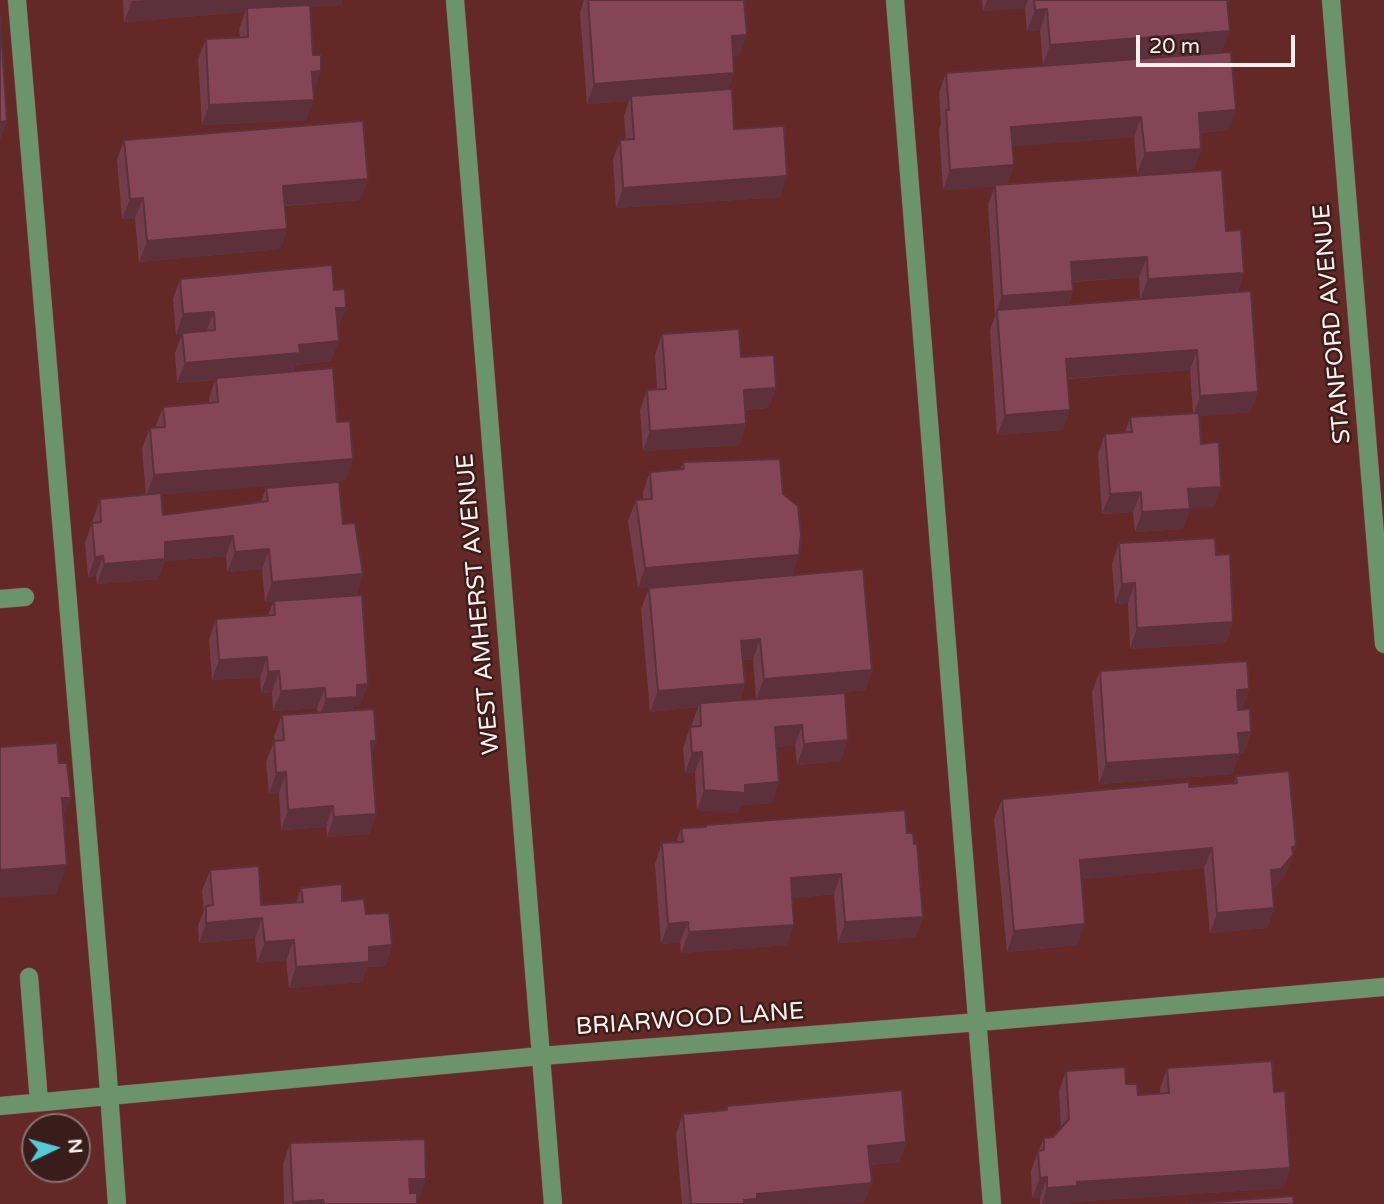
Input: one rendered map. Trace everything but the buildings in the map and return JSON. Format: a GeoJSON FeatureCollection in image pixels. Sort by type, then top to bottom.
{"type":"FeatureCollection","features":[{"type":"Feature","properties":{"kind":"street"},"geometry":{"type":"LineString","coordinates":[[18,0],[117,1204]]}},
{"type":"Feature","properties":{"kind":"street","name":"WEST AMHERST AVENUE"},"geometry":{"type":"LineString","coordinates":[[455,0],[553,1204]]}},
{"type":"Feature","properties":{"kind":"street"},"geometry":{"type":"LineString","coordinates":[[895,0],[992,1204]]}},
{"type":"Feature","properties":{"kind":"street","name":"STANFORD AVENUE"},"geometry":{"type":"LineString","coordinates":[[1331,0],[1384,644]]}},
{"type":"Feature","properties":{"kind":"street"},"geometry":{"type":"LineString","coordinates":[[0,599],[25,597]]}},
{"type":"Feature","properties":{"kind":"street"},"geometry":{"type":"LineString","coordinates":[[29,977],[39,1102]]}},
{"type":"Feature","properties":{"kind":"street","name":"BRIARWOOD LANE"},"geometry":{"type":"LineString","coordinates":[[0,1106],[541,1056],[1384,987]]}}]}
